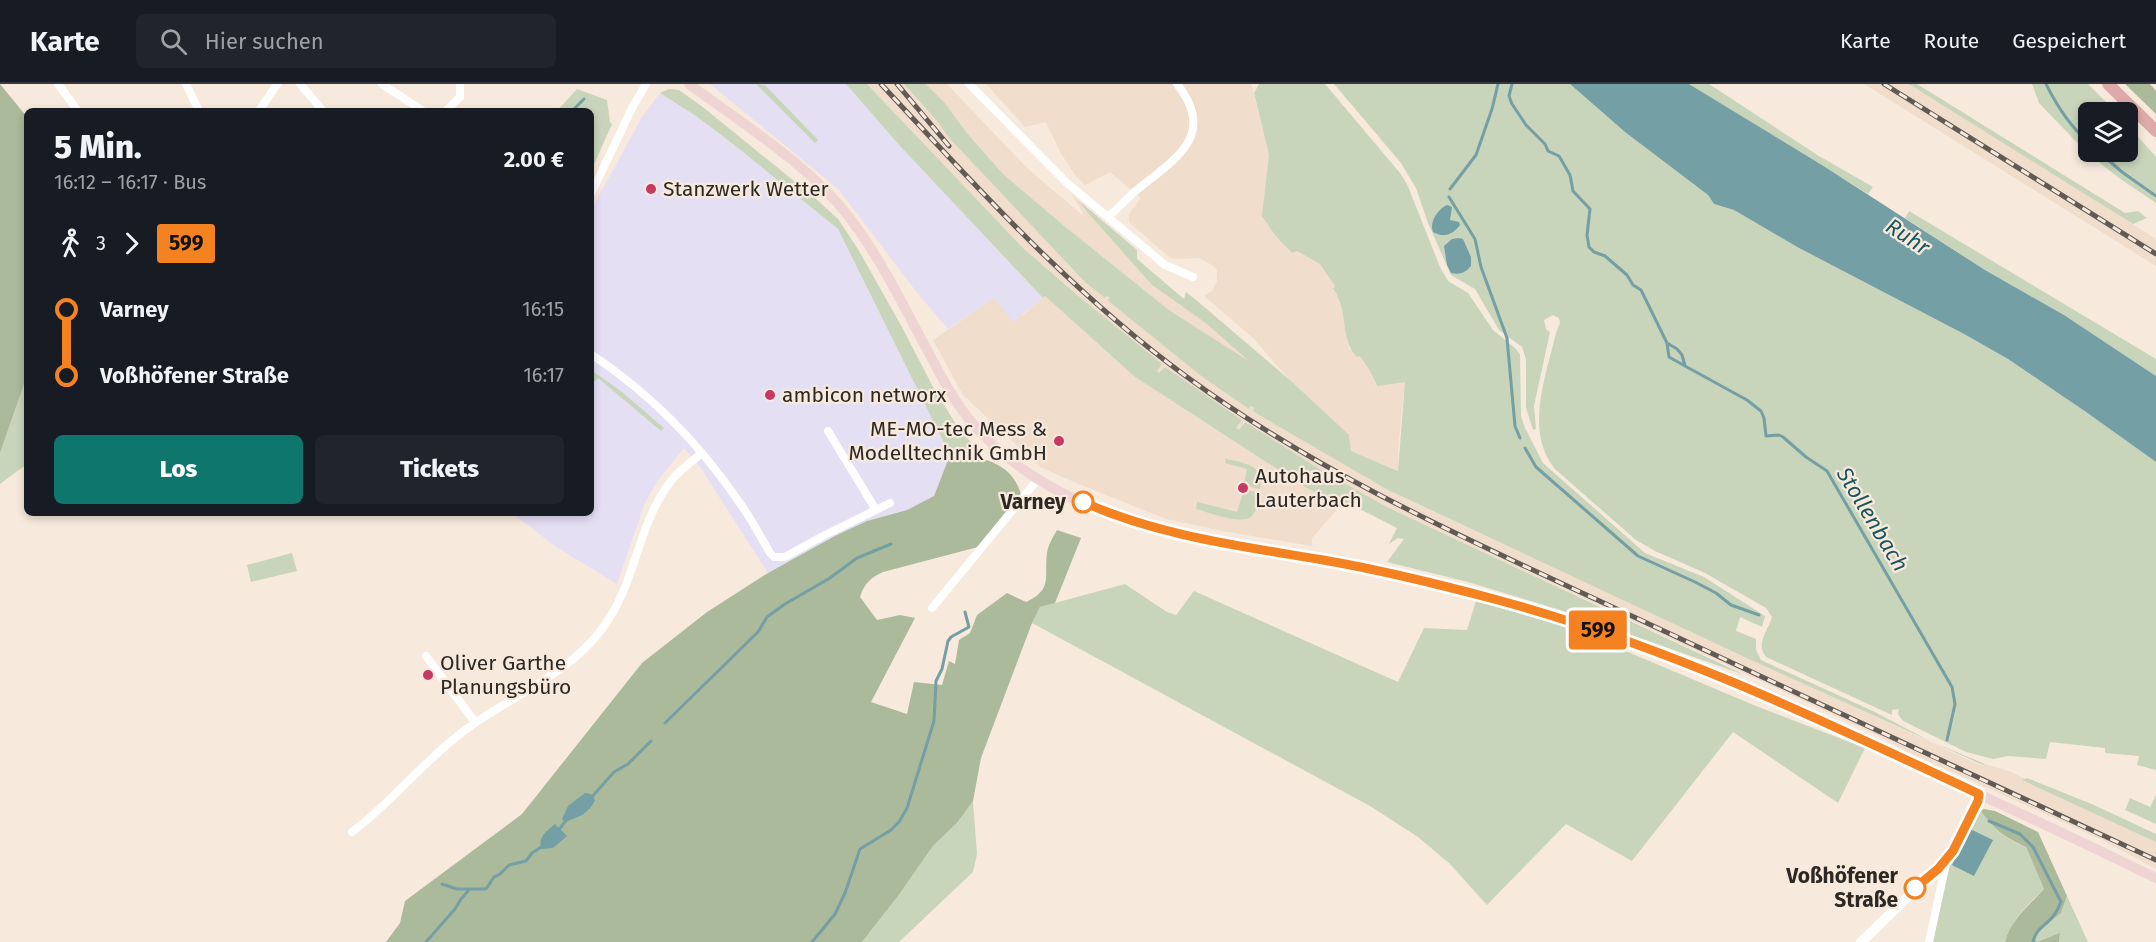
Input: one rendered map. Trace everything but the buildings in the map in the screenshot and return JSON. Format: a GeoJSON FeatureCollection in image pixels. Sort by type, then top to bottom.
{"type":"FeatureCollection","features":[{"type":"Feature","properties":{"kind":"main road"},"geometry":{"type":"LineString","coordinates":[[690,84],[798,166],[833,199],[852,221],[881,265],[944,381],[966,414],[992,443],[1038,479],[1092,506],[1178,535],[1364,567],[1442,585],[1564,619],[1722,678],[1979,794],[2156,878]]}},
{"type":"Feature","properties":{"kind":"main road"},"geometry":{"type":"LineString","coordinates":[[2108,84],[2156,131]]}},
{"type":"Feature","properties":{"kind":"street"},"geometry":{"type":"LineString","coordinates":[[58,84],[76,108]]}},
{"type":"Feature","properties":{"kind":"street"},"geometry":{"type":"LineString","coordinates":[[186,84],[198,108]]}},
{"type":"Feature","properties":{"kind":"street"},"geometry":{"type":"LineString","coordinates":[[261,108],[277,84]]}},
{"type":"Feature","properties":{"kind":"street"},"geometry":{"type":"LineString","coordinates":[[300,84],[320,108]]}},
{"type":"Feature","properties":{"kind":"street"},"geometry":{"type":"LineString","coordinates":[[382,84],[418,108]]}},
{"type":"Feature","properties":{"kind":"street"},"geometry":{"type":"LineString","coordinates":[[449,108],[460,97],[460,84]]}},
{"type":"Feature","properties":{"kind":"street"},"geometry":{"type":"LineString","coordinates":[[594,188],[646,84]]}},
{"type":"Feature","properties":{"kind":"street"},"geometry":{"type":"LineString","coordinates":[[969,84],[1052,170],[1165,265],[1193,277]]}},
{"type":"Feature","properties":{"kind":"street"},"geometry":{"type":"LineString","coordinates":[[1108,217],[1179,153],[1190,138],[1192,111],[1188,100],[1177,84]]}},
{"type":"Feature","properties":{"kind":"street"},"geometry":{"type":"LineString","coordinates":[[594,356],[643,393],[702,453],[740,502],[774,557],[780,558],[796,552],[890,503]]}},
{"type":"Feature","properties":{"kind":"street"},"geometry":{"type":"LineString","coordinates":[[828,431],[876,510]]}},
{"type":"Feature","properties":{"kind":"street"},"geometry":{"type":"LineString","coordinates":[[352,832],[380,811],[428,760],[475,722],[563,668],[594,639],[620,600],[649,520],[664,491],[679,472],[702,453]]}},
{"type":"Feature","properties":{"kind":"street"},"geometry":{"type":"LineString","coordinates":[[932,608],[1038,479]]}},
{"type":"Feature","properties":{"kind":"street"},"geometry":{"type":"LineString","coordinates":[[426,656],[475,722]]}},
{"type":"Feature","properties":{"kind":"street"},"geometry":{"type":"LineString","coordinates":[[1861,942],[1953,851],[1978,801],[1979,794]]}},
{"type":"Feature","properties":{"kind":"street"},"geometry":{"type":"LineString","coordinates":[[1929,942],[1945,868],[1942,863]]}},
{"type":"Feature","properties":{"kind":"shaded area"},"geometry":{"type":"Polygon","coordinates":[[[710,84],[846,84],[900,146],[1043,298],[1013,322],[994,298],[948,329],[918,294],[839,190],[710,84]]]}},
{"type":"Feature","properties":{"kind":"shaded area"},"geometry":{"type":"Polygon","coordinates":[[[867,84],[904,84],[949,138],[1085,282],[1105,298],[1107,296],[1110,298],[1249,409],[1251,406],[1253,411],[1259,415],[1388,490],[1417,504],[1954,753],[1983,766],[1985,764],[2009,771],[2156,842],[2156,869],[2098,838],[1906,751],[1877,735],[1387,507],[1321,470],[1245,422],[1239,431],[1236,428],[1242,420],[1165,367],[1159,374],[1157,371],[1161,364],[1023,248],[867,84]]]}},
{"type":"Feature","properties":{"kind":"shaded area"},"geometry":{"type":"Polygon","coordinates":[[[926,84],[947,84],[1026,167],[1081,214],[1083,213],[1070,192],[1152,285],[1207,324],[1251,362],[1247,362],[1169,310],[1003,174],[967,133],[944,102],[926,84]]]}},
{"type":"Feature","properties":{"kind":"shaded area"},"geometry":{"type":"Polygon","coordinates":[[[986,84],[1251,84],[1269,155],[1267,181],[1297,251],[1320,264],[1335,286],[1333,290],[1340,299],[1349,349],[1360,355],[1376,386],[1405,381],[1398,451],[1399,471],[1351,451],[1254,339],[1204,296],[1212,291],[1217,281],[1217,270],[1212,265],[1199,258],[1169,257],[1129,222],[1129,214],[1141,198],[1110,172],[1085,185],[1075,175],[1060,152],[1046,122],[1025,127],[986,84]]]}},
{"type":"Feature","properties":{"kind":"shaded area"},"geometry":{"type":"Polygon","coordinates":[[[1864,84],[1909,84],[2033,160],[2156,239],[2156,266],[1864,84]]]}},
{"type":"Feature","properties":{"kind":"shaded area"},"geometry":{"type":"Polygon","coordinates":[[[660,93],[733,144],[838,229],[950,455],[934,496],[907,510],[867,521],[768,573],[700,467],[684,448],[659,479],[645,503],[617,584],[556,547],[516,516],[594,516],[594,205],[642,117],[660,93]]]}},
{"type":"Feature","properties":{"kind":"shaded area"},"geometry":{"type":"Polygon","coordinates":[[[1045,296],[1135,377],[1305,487],[1341,505],[1312,538],[1312,546],[1166,519],[1081,485],[1040,467],[963,395],[933,340],[994,298],[1023,315],[1045,296]]]}},
{"type":"Feature","properties":{"kind":"green space"},"geometry":{"type":"Polygon","coordinates":[[[0,84],[24,113],[24,385],[0,453],[0,84]]]}},
{"type":"Feature","properties":{"kind":"green space"},"geometry":{"type":"Polygon","coordinates":[[[756,84],[765,85],[818,140],[815,143],[756,84]]]}},
{"type":"Feature","properties":{"kind":"green space"},"geometry":{"type":"Polygon","coordinates":[[[846,84],[867,84],[1023,248],[1162,364],[1157,371],[1159,373],[1165,367],[1242,420],[1236,428],[1239,430],[1245,422],[1321,470],[1387,507],[1745,675],[1557,609],[1468,582],[1387,562],[1404,539],[1398,538],[1389,544],[1397,528],[1348,503],[1341,505],[1305,487],[1135,377],[1045,296],[1043,298],[900,146],[846,84]]]}},
{"type":"Feature","properties":{"kind":"green space"},"geometry":{"type":"Polygon","coordinates":[[[904,84],[926,84],[944,102],[967,133],[1003,174],[1169,310],[1250,362],[1207,324],[1152,285],[1078,200],[1137,250],[1137,259],[1184,299],[1186,292],[1291,381],[1349,435],[1351,451],[1398,471],[1405,382],[1377,386],[1360,356],[1357,357],[1351,350],[1341,306],[1333,289],[1335,286],[1320,264],[1297,251],[1292,253],[1275,235],[1262,216],[1269,155],[1254,93],[1259,84],[1325,84],[1407,184],[1440,267],[1448,281],[1468,293],[1493,330],[1520,354],[1521,416],[1543,463],[1645,553],[1704,577],[1765,616],[1762,627],[1740,617],[1736,631],[1756,639],[1756,650],[1761,660],[1875,712],[1930,741],[1388,490],[1259,415],[1253,411],[1254,408],[1251,406],[1249,409],[1200,375],[1111,303],[1108,300],[1110,298],[1107,296],[1105,298],[1085,282],[949,138],[904,84]]]}},
{"type":"Feature","properties":{"kind":"green space"},"geometry":{"type":"Polygon","coordinates":[[[1334,84],[1570,84],[1625,132],[1708,195],[1714,204],[1734,210],[1799,248],[2008,359],[2156,462],[2156,770],[2137,765],[2139,756],[2105,753],[2105,748],[2050,742],[2046,759],[2008,756],[1993,759],[1966,752],[1903,721],[1898,714],[1899,709],[1892,710],[1892,715],[1766,657],[1762,642],[1772,617],[1766,608],[1705,573],[1636,540],[1555,469],[1546,454],[1539,421],[1543,385],[1560,323],[1559,318],[1553,315],[1544,320],[1546,329],[1550,332],[1534,406],[1536,429],[1533,430],[1526,408],[1526,359],[1522,347],[1499,330],[1475,289],[1451,275],[1428,223],[1416,188],[1401,163],[1334,84]]]}},
{"type":"Feature","properties":{"kind":"green space"},"geometry":{"type":"Polygon","coordinates":[[[1689,84],[1709,84],[1819,156],[1873,187],[1868,194],[1689,84]]]}},
{"type":"Feature","properties":{"kind":"green space"},"geometry":{"type":"Polygon","coordinates":[[[1909,84],[1917,84],[2125,213],[2138,211],[2147,218],[2133,224],[1909,84]]]}},
{"type":"Feature","properties":{"kind":"green space"},"geometry":{"type":"Polygon","coordinates":[[[2032,84],[2088,84],[2106,102],[2078,102],[2078,144],[2039,103],[2032,84]]]}},
{"type":"Feature","properties":{"kind":"green space"},"geometry":{"type":"Polygon","coordinates":[[[2125,84],[2150,84],[2156,91],[2156,114],[2125,84]]]}},
{"type":"Feature","properties":{"kind":"green space"},"geometry":{"type":"Polygon","coordinates":[[[577,89],[607,100],[612,124],[594,164],[594,108],[560,108],[577,89]]]}},
{"type":"Feature","properties":{"kind":"green space"},"geometry":{"type":"Polygon","coordinates":[[[669,89],[679,90],[704,108],[838,219],[858,249],[933,387],[957,426],[983,457],[950,455],[838,229],[733,144],[660,93],[669,89]]]}},
{"type":"Feature","properties":{"kind":"green space"},"geometry":{"type":"Polygon","coordinates":[[[2138,137],[2156,157],[2156,203],[2099,162],[2138,162],[2138,137]]]}},
{"type":"Feature","properties":{"kind":"green space"},"geometry":{"type":"Polygon","coordinates":[[[1909,211],[2156,359],[2156,376],[2064,315],[1985,270],[1905,218],[1909,211]]]}},
{"type":"Feature","properties":{"kind":"green space"},"geometry":{"type":"Polygon","coordinates":[[[594,372],[622,392],[664,428],[661,431],[598,378],[594,382],[594,372]]]}},
{"type":"Feature","properties":{"kind":"green space"},"geometry":{"type":"Polygon","coordinates":[[[24,385],[24,466],[0,484],[0,453],[24,385]]]}},
{"type":"Feature","properties":{"kind":"green space"},"geometry":{"type":"Polygon","coordinates":[[[950,455],[983,459],[1003,468],[1017,484],[1021,495],[978,547],[883,572],[871,579],[863,588],[860,597],[877,620],[900,615],[915,618],[871,702],[907,714],[914,682],[942,685],[949,661],[955,664],[959,640],[970,633],[977,615],[1007,593],[1026,602],[1040,592],[1046,582],[1048,550],[1057,530],[1081,538],[1055,603],[1040,607],[1032,623],[981,758],[973,801],[957,823],[933,846],[862,942],[386,942],[400,923],[405,901],[522,814],[642,663],[707,612],[768,573],[867,521],[907,510],[934,496],[950,455]]]}},
{"type":"Feature","properties":{"kind":"green space"},"geometry":{"type":"Polygon","coordinates":[[[1226,459],[1252,466],[1257,470],[1261,481],[1260,489],[1246,486],[1244,483],[1247,469],[1225,463],[1226,459]]]}},
{"type":"Feature","properties":{"kind":"green space"},"geometry":{"type":"Polygon","coordinates":[[[1244,489],[1259,493],[1255,511],[1247,519],[1233,519],[1196,509],[1197,502],[1237,512],[1244,489]]]}},
{"type":"Feature","properties":{"kind":"green space"},"geometry":{"type":"Polygon","coordinates":[[[292,553],[297,571],[251,582],[247,565],[292,553]]]}},
{"type":"Feature","properties":{"kind":"green space"},"geometry":{"type":"Polygon","coordinates":[[[1125,584],[1167,612],[1176,615],[1194,591],[1398,682],[1424,628],[1467,630],[1476,601],[1571,628],[1756,706],[1865,748],[1838,803],[1733,732],[1632,861],[1566,824],[1487,905],[1450,864],[1418,837],[1370,806],[1032,623],[1040,607],[1125,584]]]}},
{"type":"Feature","properties":{"kind":"green space"},"geometry":{"type":"Polygon","coordinates":[[[1930,741],[1985,764],[1983,765],[1930,741]]]}},
{"type":"Feature","properties":{"kind":"green space"},"geometry":{"type":"Polygon","coordinates":[[[2027,778],[2094,805],[2156,834],[2156,842],[2022,780],[2027,778]]]}},
{"type":"Feature","properties":{"kind":"green space"},"geometry":{"type":"Polygon","coordinates":[[[2156,795],[2156,824],[2125,810],[2130,798],[2150,807],[2156,795]]]}},
{"type":"Feature","properties":{"kind":"green space"},"geometry":{"type":"Polygon","coordinates":[[[973,801],[977,854],[973,872],[899,942],[862,942],[933,846],[957,823],[973,801]]]}},
{"type":"Feature","properties":{"kind":"green space"},"geometry":{"type":"Polygon","coordinates":[[[1984,809],[1995,811],[2038,832],[2067,896],[2061,913],[2040,930],[2035,939],[2037,942],[2005,942],[2016,920],[2044,889],[2026,847],[1995,828],[1981,811],[1984,809]]]}},
{"type":"Feature","properties":{"kind":"green space"},"geometry":{"type":"Polygon","coordinates":[[[1981,811],[2000,833],[2026,847],[2044,889],[2016,920],[2005,942],[1931,942],[1950,864],[1981,811]]]}},
{"type":"Feature","properties":{"kind":"green space"},"geometry":{"type":"Polygon","coordinates":[[[2067,896],[2088,942],[2059,942],[2060,934],[2037,942],[2035,939],[2040,930],[2061,913],[2067,896]]]}},
{"type":"Feature","properties":{"kind":"green space"},"geometry":{"type":"Polygon","coordinates":[[[2060,933],[2059,942],[2037,942],[2060,933]]]}},
{"type":"Feature","properties":{"kind":"water","name":"Ruhr"},"geometry":{"type":"Polygon","coordinates":[[[1570,84],[1689,84],[1825,167],[1985,270],[2064,315],[2156,376],[2156,462],[2008,359],[1799,248],[1734,210],[1714,204],[1708,195],[1625,132],[1570,84]]]}},
{"type":"Feature","properties":{"kind":"water"},"geometry":{"type":"Polygon","coordinates":[[[1447,205],[1452,207],[1450,220],[1459,222],[1460,225],[1448,234],[1440,235],[1433,232],[1432,224],[1438,213],[1447,205]]]}},
{"type":"Feature","properties":{"kind":"water"},"geometry":{"type":"Polygon","coordinates":[[[1452,239],[1463,239],[1471,257],[1471,266],[1457,274],[1451,273],[1447,265],[1444,246],[1452,239]]]}},
{"type":"Feature","properties":{"kind":"water"},"geometry":{"type":"Polygon","coordinates":[[[585,793],[591,794],[595,800],[593,805],[583,814],[565,822],[562,819],[568,806],[585,793]]]}},
{"type":"Feature","properties":{"kind":"water"},"geometry":{"type":"Polygon","coordinates":[[[555,824],[567,836],[553,848],[541,849],[542,838],[555,824]]]}},
{"type":"Feature","properties":{"kind":"water"},"geometry":{"type":"Polygon","coordinates":[[[1970,829],[1993,840],[1974,876],[1952,865],[1970,829]]]}},
{"type":"Feature","properties":{"kind":"waterway"},"geometry":{"type":"LineString","coordinates":[[1450,189],[1476,155],[1498,84]]}},
{"type":"Feature","properties":{"kind":"waterway","name":"Stollenbach"},"geometry":{"type":"LineString","coordinates":[[1512,84],[1509,96],[1512,104],[1526,125],[1545,144],[1548,151],[1559,156],[1570,175],[1573,191],[1590,209],[1587,235],[1589,247],[1594,252],[1605,256],[1627,275],[1633,285],[1641,290],[1667,343],[1682,355],[1685,366],[1747,400],[1761,411],[1766,436],[1783,437],[1827,471],[1952,687],[1955,704],[1947,740]]}},
{"type":"Feature","properties":{"kind":"waterway"},"geometry":{"type":"LineString","coordinates":[[2046,84],[2064,115],[2078,132]]}},
{"type":"Feature","properties":{"kind":"waterway"},"geometry":{"type":"LineString","coordinates":[[575,108],[584,99]]}},
{"type":"Feature","properties":{"kind":"waterway"},"geometry":{"type":"LineString","coordinates":[[2110,162],[2156,196]]}},
{"type":"Feature","properties":{"kind":"waterway"},"geometry":{"type":"LineString","coordinates":[[1449,197],[1475,239],[1481,267],[1507,338],[1515,426],[1520,438]]}},
{"type":"Feature","properties":{"kind":"waterway"},"geometry":{"type":"LineString","coordinates":[[1667,343],[1669,357],[1685,366]]}},
{"type":"Feature","properties":{"kind":"waterway"},"geometry":{"type":"LineString","coordinates":[[1525,448],[1536,467],[1638,556],[1716,593],[1731,605],[1759,615]]}},
{"type":"Feature","properties":{"kind":"waterway"},"geometry":{"type":"LineString","coordinates":[[665,723],[758,632],[767,617],[830,578],[857,558],[891,544]]}},
{"type":"Feature","properties":{"kind":"waterway"},"geometry":{"type":"LineString","coordinates":[[812,942],[835,914],[860,849],[891,830],[907,808],[934,721],[936,681],[942,669],[948,641],[969,627],[965,612]]}},
{"type":"Feature","properties":{"kind":"waterway"},"geometry":{"type":"LineString","coordinates":[[590,799],[614,772],[628,764],[651,741]]}},
{"type":"Feature","properties":{"kind":"waterway"},"geometry":{"type":"LineString","coordinates":[[558,831],[567,819]]}},
{"type":"Feature","properties":{"kind":"waterway","name":"Stollenbach"},"geometry":{"type":"LineString","coordinates":[[1989,821],[2020,834],[2033,847],[2061,902],[2055,914],[2036,933],[2033,942]]}},
{"type":"Feature","properties":{"kind":"waterway"},"geometry":{"type":"LineString","coordinates":[[442,884],[457,889],[486,889],[494,877],[509,865],[526,861],[532,853],[543,846]]}},
{"type":"Feature","properties":{"kind":"waterway"},"geometry":{"type":"LineString","coordinates":[[426,942],[468,891]]}},
{"type":"Feature","properties":{"kind":"railway"},"geometry":{"type":"LineString","coordinates":[[881,84],[1027,238],[1104,310],[1187,377],[1293,447],[1404,508],[1461,536],[2156,860]]}},
{"type":"Feature","properties":{"kind":"railway"},"geometry":{"type":"LineString","coordinates":[[897,84],[949,146]]}},
{"type":"Feature","properties":{"kind":"railway"},"geometry":{"type":"LineString","coordinates":[[1884,84],[2156,254]]}},
{"type":"Feature","properties":{"kind":"bus line","name":"599"},"geometry":{"type":"LineString","coordinates":[[1083,502],[1106,512],[1178,535],[1364,567],[1431,582],[1564,619],[1695,667],[1979,794],[1978,801],[1953,851],[1938,869],[1915,888]]}},
{"type":"Feature","properties":{"kind":"place","name":"Stanzwerk Wetter"},"geometry":{"type":"Point","coordinates":[651,189]}},
{"type":"Feature","properties":{"kind":"place","name":"ambicon networx"},"geometry":{"type":"Point","coordinates":[770,395]}},
{"type":"Feature","properties":{"kind":"place","name":"ME-MO-tec Mess & Modelltechnik GmbH"},"geometry":{"type":"Point","coordinates":[1059,441]}},
{"type":"Feature","properties":{"kind":"place","name":"Autohaus Lauterbach"},"geometry":{"type":"Point","coordinates":[1243,488]}},
{"type":"Feature","properties":{"kind":"place","name":"Varney"},"geometry":{"type":"Point","coordinates":[1083,502]}},
{"type":"Feature","properties":{"kind":"place","name":"Oliver Garthe Planungsbüro"},"geometry":{"type":"Point","coordinates":[428,675]}},
{"type":"Feature","properties":{"kind":"place","name":"Voßhöfener Straße"},"geometry":{"type":"Point","coordinates":[1915,888]}}]}
